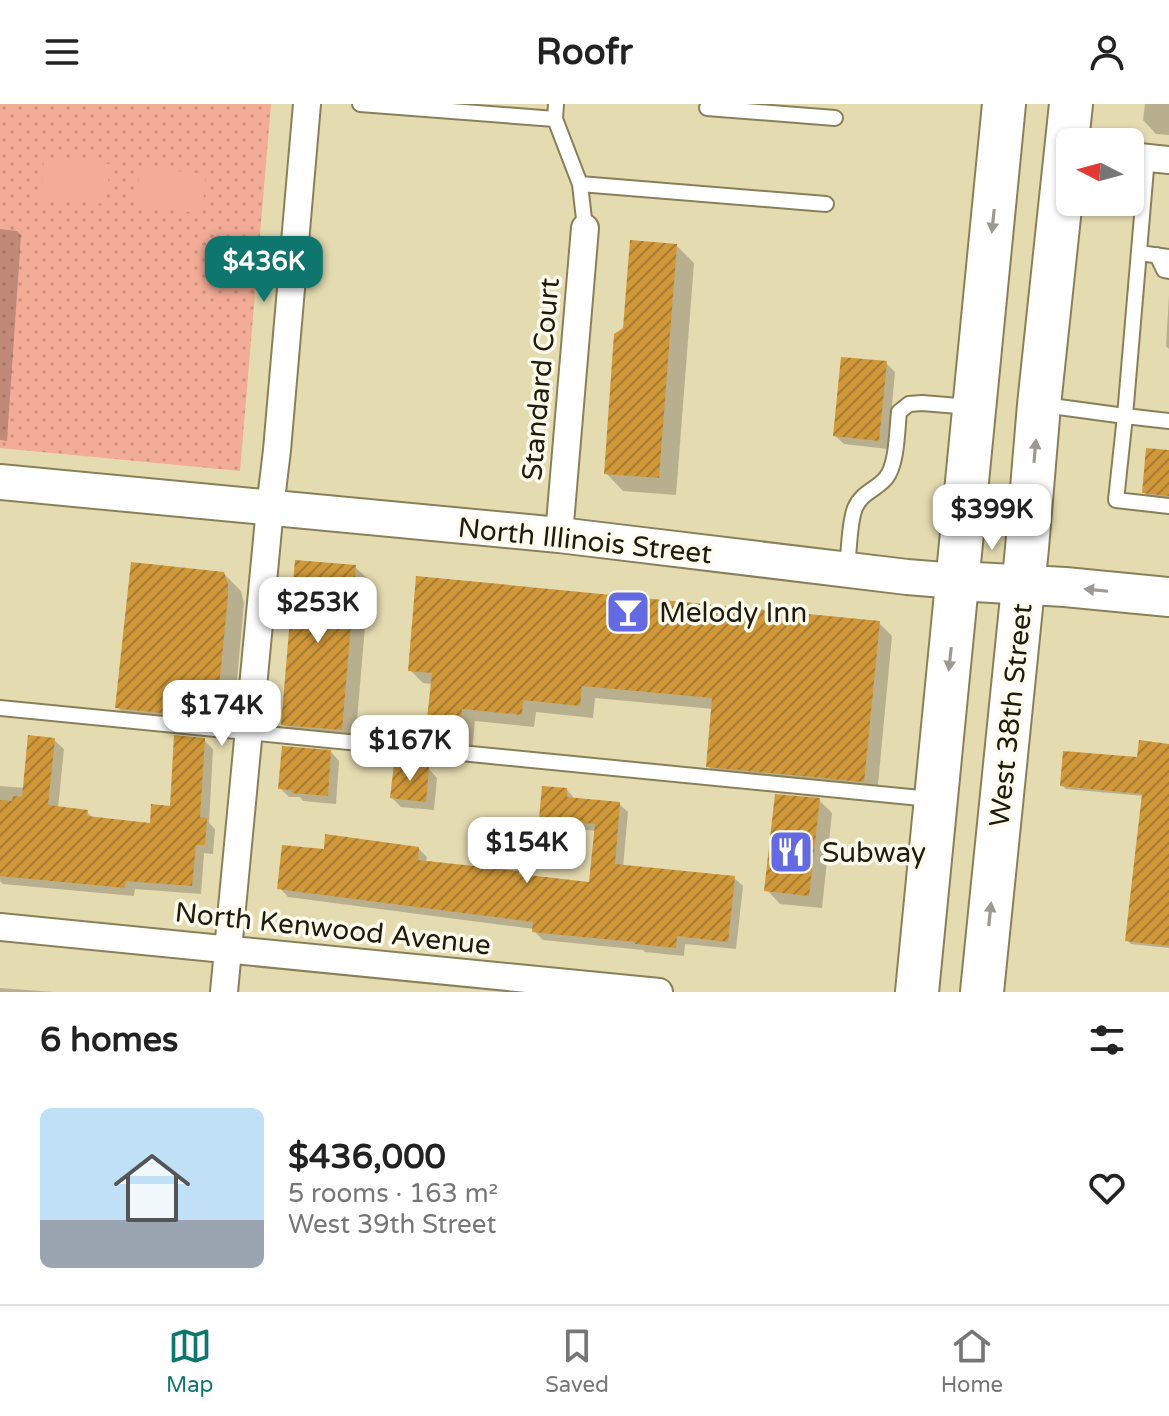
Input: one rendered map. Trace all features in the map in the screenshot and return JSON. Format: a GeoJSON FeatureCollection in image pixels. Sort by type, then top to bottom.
{"type":"FeatureCollection","features":[{"type":"Feature","properties":{"kind":"main road"},"geometry":{"type":"LineString","coordinates":[[917,992],[1004,104]]}},
{"type":"Feature","properties":{"kind":"main road","name":"West 38th Street"},"geometry":{"type":"LineString","coordinates":[[1069,128],[1071,104]]}},
{"type":"Feature","properties":{"kind":"main road","name":"West 38th Street"},"geometry":{"type":"LineString","coordinates":[[982,992],[1060,216]]}},
{"type":"Feature","properties":{"kind":"main road","name":"North Illinois Street"},"geometry":{"type":"LineString","coordinates":[[957,581],[1169,597]]}},
{"type":"Feature","properties":{"kind":"street"},"geometry":{"type":"LineString","coordinates":[[224,992],[307,104]]}},
{"type":"Feature","properties":{"kind":"street","name":"Standard Court"},"geometry":{"type":"LineString","coordinates":[[559,535],[585,228]]}},
{"type":"Feature","properties":{"kind":"street","name":"North Illinois Street"},"geometry":{"type":"LineString","coordinates":[[0,482],[559,535],[957,581]]}},
{"type":"Feature","properties":{"kind":"street","name":"North Kenwood Avenue"},"geometry":{"type":"LineString","coordinates":[[0,927],[659,992]]}},
{"type":"Feature","properties":{"kind":"lane"},"geometry":{"type":"LineString","coordinates":[[360,104],[555,112],[580,184],[585,228]]}},
{"type":"Feature","properties":{"kind":"lane"},"geometry":{"type":"LineString","coordinates":[[707,108],[835,118]]}},
{"type":"Feature","properties":{"kind":"lane"},"geometry":{"type":"LineString","coordinates":[[1149,158],[1116,500],[1168,506],[1169,497]]}},
{"type":"Feature","properties":{"kind":"lane"},"geometry":{"type":"LineString","coordinates":[[580,184],[826,204]]}},
{"type":"Feature","properties":{"kind":"lane"},"geometry":{"type":"LineString","coordinates":[[1139,253],[1163,256],[1164,270],[1169,271]]}},
{"type":"Feature","properties":{"kind":"lane"},"geometry":{"type":"LineString","coordinates":[[847,570],[854,511],[861,498],[885,480],[892,468],[899,412],[909,404],[922,403],[975,407]]}},
{"type":"Feature","properties":{"kind":"lane"},"geometry":{"type":"LineString","coordinates":[[1039,405],[1169,421]]}},
{"type":"Feature","properties":{"kind":"lane"},"geometry":{"type":"LineString","coordinates":[[0,482],[0,493]]}},
{"type":"Feature","properties":{"kind":"lane"},"geometry":{"type":"LineString","coordinates":[[0,708],[936,799]]}},
{"type":"Feature","properties":{"kind":"shaded area"},"geometry":{"type":"Polygon","coordinates":[[[0,104],[271,104],[240,471],[0,448],[0,104]]]}},
{"type":"Feature","properties":{"kind":"shaded area"},"geometry":{"type":"Polygon","coordinates":[[[44,157],[110,164],[106,204],[41,198],[44,157]]]}},
{"type":"Feature","properties":{"kind":"shaded area"},"geometry":{"type":"Polygon","coordinates":[[[140,167],[206,174],[202,213],[136,207],[140,167]]]}},
{"type":"Feature","properties":{"kind":"building"},"geometry":{"type":"Polygon","coordinates":[[[630,240],[677,244],[659,478],[604,474],[614,334],[623,328],[630,240]]]}},
{"type":"Feature","properties":{"kind":"building"},"geometry":{"type":"Polygon","coordinates":[[[841,357],[887,361],[879,441],[833,436],[841,357]]]}},
{"type":"Feature","properties":{"kind":"building"},"geometry":{"type":"Polygon","coordinates":[[[1146,448],[1169,450],[1169,496],[1142,493],[1146,448]]]}},
{"type":"Feature","properties":{"kind":"building"},"geometry":{"type":"Polygon","coordinates":[[[295,560],[356,565],[342,730],[281,725],[295,560]]]}},
{"type":"Feature","properties":{"kind":"building"},"geometry":{"type":"Polygon","coordinates":[[[131,562],[224,572],[228,595],[216,719],[115,708],[131,562]]]}},
{"type":"Feature","properties":{"kind":"building"},"geometry":{"type":"Polygon","coordinates":[[[416,576],[880,621],[864,782],[706,767],[712,698],[582,686],[580,706],[523,700],[522,715],[462,709],[460,740],[425,737],[432,673],[408,671],[416,576]]]}},
{"type":"Feature","properties":{"kind":"building"},"geometry":{"type":"Polygon","coordinates":[[[28,735],[55,738],[48,805],[88,810],[87,816],[150,823],[151,804],[170,806],[174,735],[205,738],[200,817],[207,818],[205,845],[196,845],[192,886],[126,881],[125,888],[0,876],[0,800],[12,801],[13,796],[22,797],[28,735]]]}},
{"type":"Feature","properties":{"kind":"building"},"geometry":{"type":"Polygon","coordinates":[[[1139,740],[1169,744],[1169,946],[1125,941],[1142,794],[1060,786],[1063,751],[1137,757],[1139,740]]]}},
{"type":"Feature","properties":{"kind":"building"},"geometry":{"type":"Polygon","coordinates":[[[282,746],[331,750],[328,796],[278,789],[282,746]]]}},
{"type":"Feature","properties":{"kind":"building"},"geometry":{"type":"Polygon","coordinates":[[[394,764],[429,767],[426,802],[390,798],[394,764]]]}},
{"type":"Feature","properties":{"kind":"building"},"geometry":{"type":"Polygon","coordinates":[[[542,786],[567,788],[567,797],[620,802],[615,864],[735,876],[728,942],[677,936],[676,948],[532,932],[533,922],[277,889],[282,845],[324,849],[325,834],[419,847],[418,860],[589,882],[595,824],[539,819],[542,786]]]}},
{"type":"Feature","properties":{"kind":"building","name":"Subway"},"geometry":{"type":"Polygon","coordinates":[[[775,794],[820,798],[809,896],[764,891],[775,794]]]}},
{"type":"Feature","properties":{"kind":"place","name":"Melody Inn"},"geometry":{"type":"Point","coordinates":[628,612]}},
{"type":"Feature","properties":{"kind":"place","name":"Subway"},"geometry":{"type":"Point","coordinates":[791,852]}}]}
